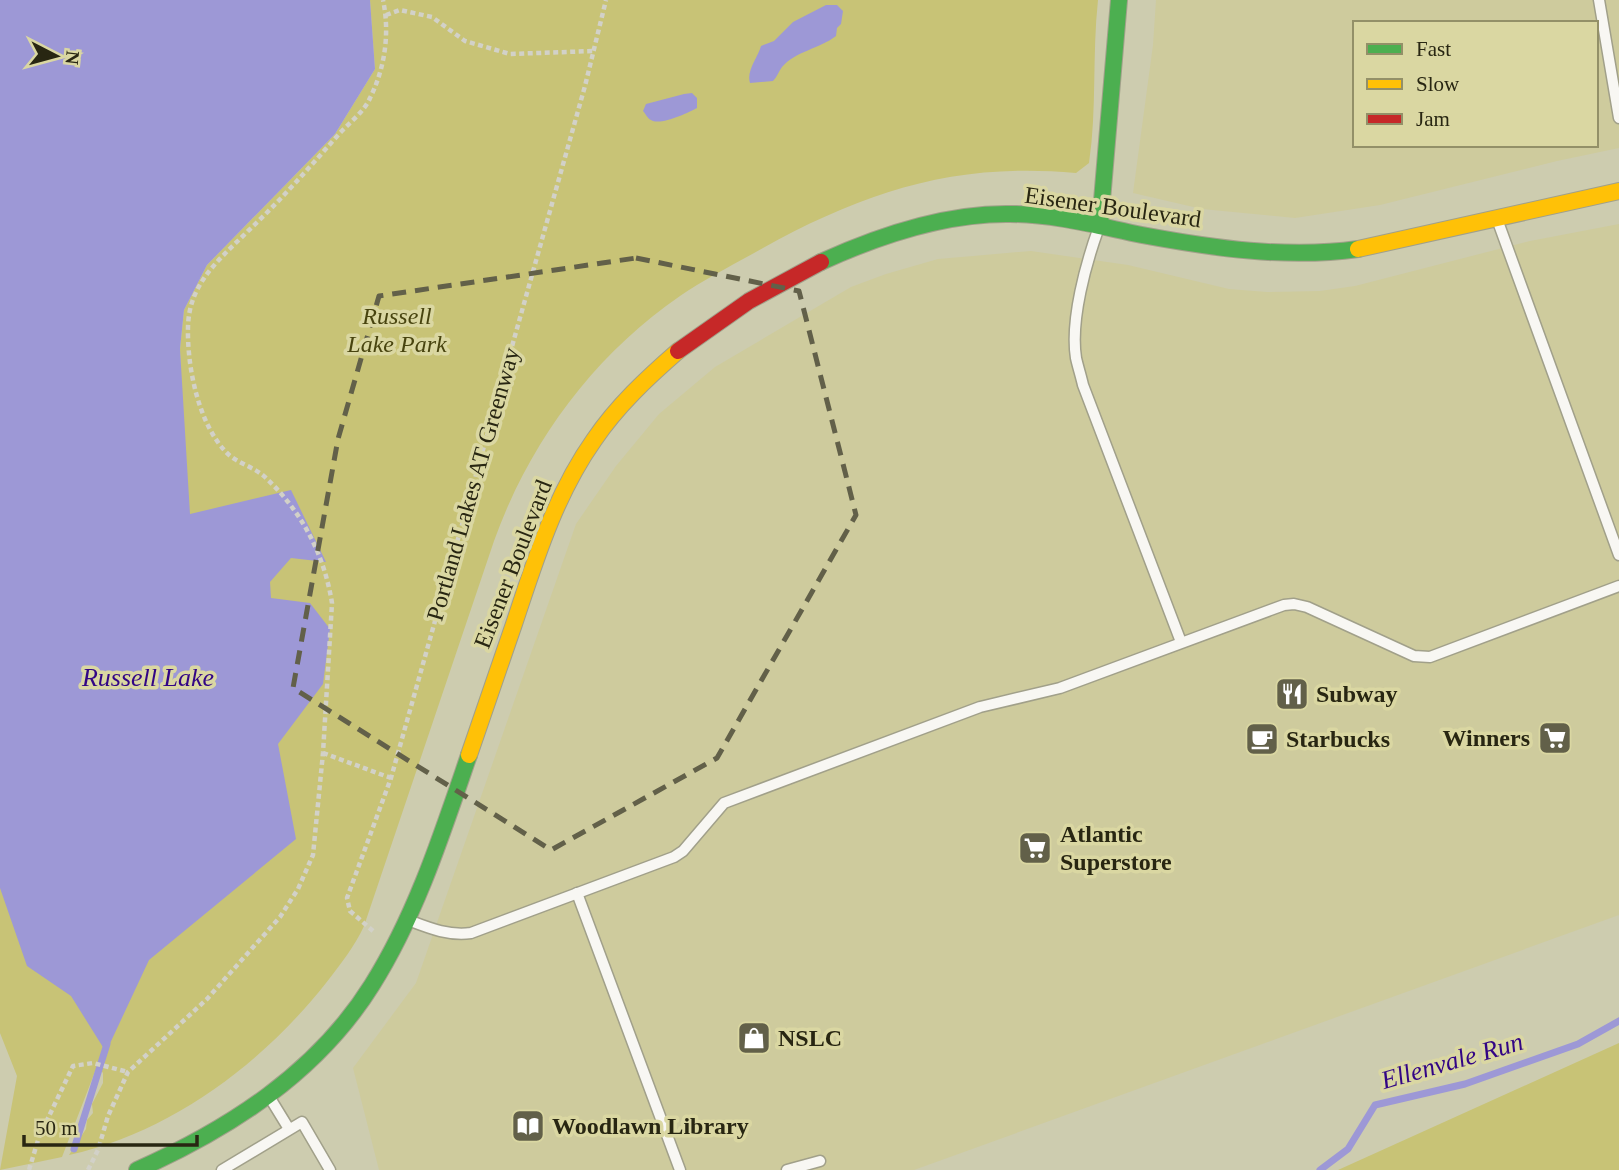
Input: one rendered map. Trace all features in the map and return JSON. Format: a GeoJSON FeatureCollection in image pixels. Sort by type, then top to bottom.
{"type":"FeatureCollection","features":[{"type":"Feature","properties":{"kind":"street"},"geometry":{"type":"LineString","coordinates":[[1100,224],[1119,0]]}},
{"type":"Feature","properties":{"kind":"street","name":"Eisener Boulevard"},"geometry":{"type":"LineString","coordinates":[[137,1170],[161,1166],[268,1095],[303,1067],[370,988],[408,920],[439,843],[538,551],[571,476],[594,439],[614,414],[681,350],[731,312],[807,270],[865,243],[943,220],[998,214],[1050,217],[1100,224],[1126,232],[1228,247],[1317,253],[1401,241],[1574,198],[1619,191]]}},
{"type":"Feature","properties":{"kind":"lane"},"geometry":{"type":"LineString","coordinates":[[1599,0],[1619,118]]}},
{"type":"Feature","properties":{"kind":"lane"},"geometry":{"type":"LineString","coordinates":[[1497,218],[1619,555]]}},
{"type":"Feature","properties":{"kind":"lane"},"geometry":{"type":"LineString","coordinates":[[1100,224],[1086,262],[1075,333],[1076,357],[1083,386],[1181,642]]}},
{"type":"Feature","properties":{"kind":"lane"},"geometry":{"type":"LineString","coordinates":[[408,920],[456,935],[471,933],[674,857],[683,851],[724,803],[980,707],[1060,688],[1273,608],[1294,604],[1307,607],[1414,656],[1430,657],[1619,586]]}},
{"type":"Feature","properties":{"kind":"lane"},"geometry":{"type":"LineString","coordinates":[[577,893],[680,1170]]}},
{"type":"Feature","properties":{"kind":"lane"},"geometry":{"type":"LineString","coordinates":[[268,1095],[289,1129]]}},
{"type":"Feature","properties":{"kind":"lane"},"geometry":{"type":"LineString","coordinates":[[222,1170],[302,1122],[330,1170]]}},
{"type":"Feature","properties":{"kind":"lane"},"geometry":{"type":"LineString","coordinates":[[787,1170],[820,1161]]}},
{"type":"Feature","properties":{"kind":"path"},"geometry":{"type":"LineString","coordinates":[[88,1170],[98,1150],[107,1116],[128,1072],[207,999],[280,917],[298,889],[313,855],[323,753],[332,603],[328,579],[304,522],[265,477],[226,453],[209,425],[197,398],[191,370],[188,326],[193,293],[214,264],[277,203],[369,102],[381,73],[385,47],[386,15],[383,0]]}},
{"type":"Feature","properties":{"kind":"path","name":"Portland Lakes AT Greenway"},"geometry":{"type":"LineString","coordinates":[[392,948],[350,911],[347,898],[391,778],[606,0]]}},
{"type":"Feature","properties":{"kind":"path"},"geometry":{"type":"LineString","coordinates":[[386,15],[400,10],[432,17],[465,41],[510,54],[594,51]]}},
{"type":"Feature","properties":{"kind":"path"},"geometry":{"type":"LineString","coordinates":[[323,753],[391,778]]}},
{"type":"Feature","properties":{"kind":"path"},"geometry":{"type":"LineString","coordinates":[[29,1170],[38,1137],[73,1066],[93,1063],[128,1072]]}},
{"type":"Feature","properties":{"kind":"highlighted area"},"geometry":{"type":"Polygon","coordinates":[[[636,258],[799,291],[856,515],[717,758],[551,850],[293,688],[338,439],[379,296],[636,258]]]}},
{"type":"Feature","properties":{"kind":"shaded area"},"geometry":{"type":"Polygon","coordinates":[[[1156,0],[1619,0],[1619,148],[1380,205],[1295,218],[1202,209],[1133,193],[1153,45],[1156,0]]]}},
{"type":"Feature","properties":{"kind":"shaded area"},"geometry":{"type":"Polygon","coordinates":[[[1619,224],[1619,915],[914,1170],[379,1170],[353,1068],[416,983],[576,524],[616,466],[659,414],[715,367],[851,287],[938,259],[1031,251],[1128,265],[1229,289],[1267,292],[1320,291],[1355,286],[1530,241],[1619,224]]]}},
{"type":"Feature","properties":{"kind":"green space","name":"Russell Lake Park"},"geometry":{"type":"Polygon","coordinates":[[[370,0],[1098,0],[1089,163],[1076,173],[991,172],[951,177],[876,196],[801,228],[700,283],[649,319],[620,345],[568,404],[526,470],[509,505],[494,541],[364,926],[337,969],[301,1013],[273,1041],[212,1091],[178,1112],[143,1130],[69,1155],[86,1129],[87,1120],[93,1113],[92,1104],[103,1083],[103,1073],[96,1069],[62,1157],[0,1170],[17,1076],[0,1033],[0,767],[188,552],[180,349],[184,310],[207,265],[335,134],[375,69],[370,0]]]}},
{"type":"Feature","properties":{"kind":"green space"},"geometry":{"type":"Polygon","coordinates":[[[1619,1043],[1619,1170],[1338,1170],[1619,1043]]]}},
{"type":"Feature","properties":{"kind":"water","name":"Russell Lake"},"geometry":{"type":"Polygon","coordinates":[[[0,0],[370,0],[375,69],[335,134],[207,265],[184,310],[180,349],[190,514],[291,490],[326,562],[291,558],[270,582],[271,598],[310,603],[330,629],[323,684],[278,744],[296,839],[149,960],[106,1052],[71,996],[27,966],[0,888],[0,0]]]}},
{"type":"Feature","properties":{"kind":"water"},"geometry":{"type":"Polygon","coordinates":[[[826,5],[837,5],[843,11],[836,36],[788,62],[773,81],[750,83],[751,69],[761,46],[774,41],[793,22],[826,5]]]}},
{"type":"Feature","properties":{"kind":"water"},"geometry":{"type":"Polygon","coordinates":[[[692,93],[697,98],[697,108],[661,121],[651,120],[643,111],[646,104],[692,93]]]}},
{"type":"Feature","properties":{"kind":"waterway","name":"Ellenvale Run"},"geometry":{"type":"LineString","coordinates":[[1320,1170],[1348,1149],[1375,1105],[1465,1084],[1578,1044],[1619,1021]]}},
{"type":"Feature","properties":{"kind":"waterway"},"geometry":{"type":"LineString","coordinates":[[74,1149],[107,1044]]}},
{"type":"Feature","properties":{"kind":"traffic: fast"},"geometry":{"type":"LineString","coordinates":[[1100,224],[1119,0]]}},
{"type":"Feature","properties":{"kind":"traffic: fast"},"geometry":{"type":"LineString","coordinates":[[821,262],[866,243],[913,228],[961,217],[1010,214],[1060,218],[1168,240],[1250,251],[1304,253],[1358,249]]}},
{"type":"Feature","properties":{"kind":"traffic: fast"},"geometry":{"type":"LineString","coordinates":[[137,1170],[205,1136],[268,1095],[298,1071],[350,1017],[372,985],[402,931],[438,844],[469,755]]}},
{"type":"Feature","properties":{"kind":"traffic: slow"},"geometry":{"type":"LineString","coordinates":[[1358,249],[1619,191]]}},
{"type":"Feature","properties":{"kind":"traffic: slow"},"geometry":{"type":"LineString","coordinates":[[469,755],[538,553],[568,483],[612,416],[678,351]]}},
{"type":"Feature","properties":{"kind":"traffic: jam"},"geometry":{"type":"LineString","coordinates":[[678,351],[749,301],[821,262]]}},
{"type":"Feature","properties":{"kind":"place","name":"Subway"},"geometry":{"type":"Point","coordinates":[1292,694]}},
{"type":"Feature","properties":{"kind":"place","name":"Winners"},"geometry":{"type":"Point","coordinates":[1555,738]}},
{"type":"Feature","properties":{"kind":"place","name":"Starbucks"},"geometry":{"type":"Point","coordinates":[1262,739]}},
{"type":"Feature","properties":{"kind":"place","name":"Atlantic Superstore"},"geometry":{"type":"Point","coordinates":[1035,848]}},
{"type":"Feature","properties":{"kind":"place","name":"NSLC"},"geometry":{"type":"Point","coordinates":[754,1038]}},
{"type":"Feature","properties":{"kind":"place","name":"Woodlawn Library"},"geometry":{"type":"Point","coordinates":[528,1126]}}]}
